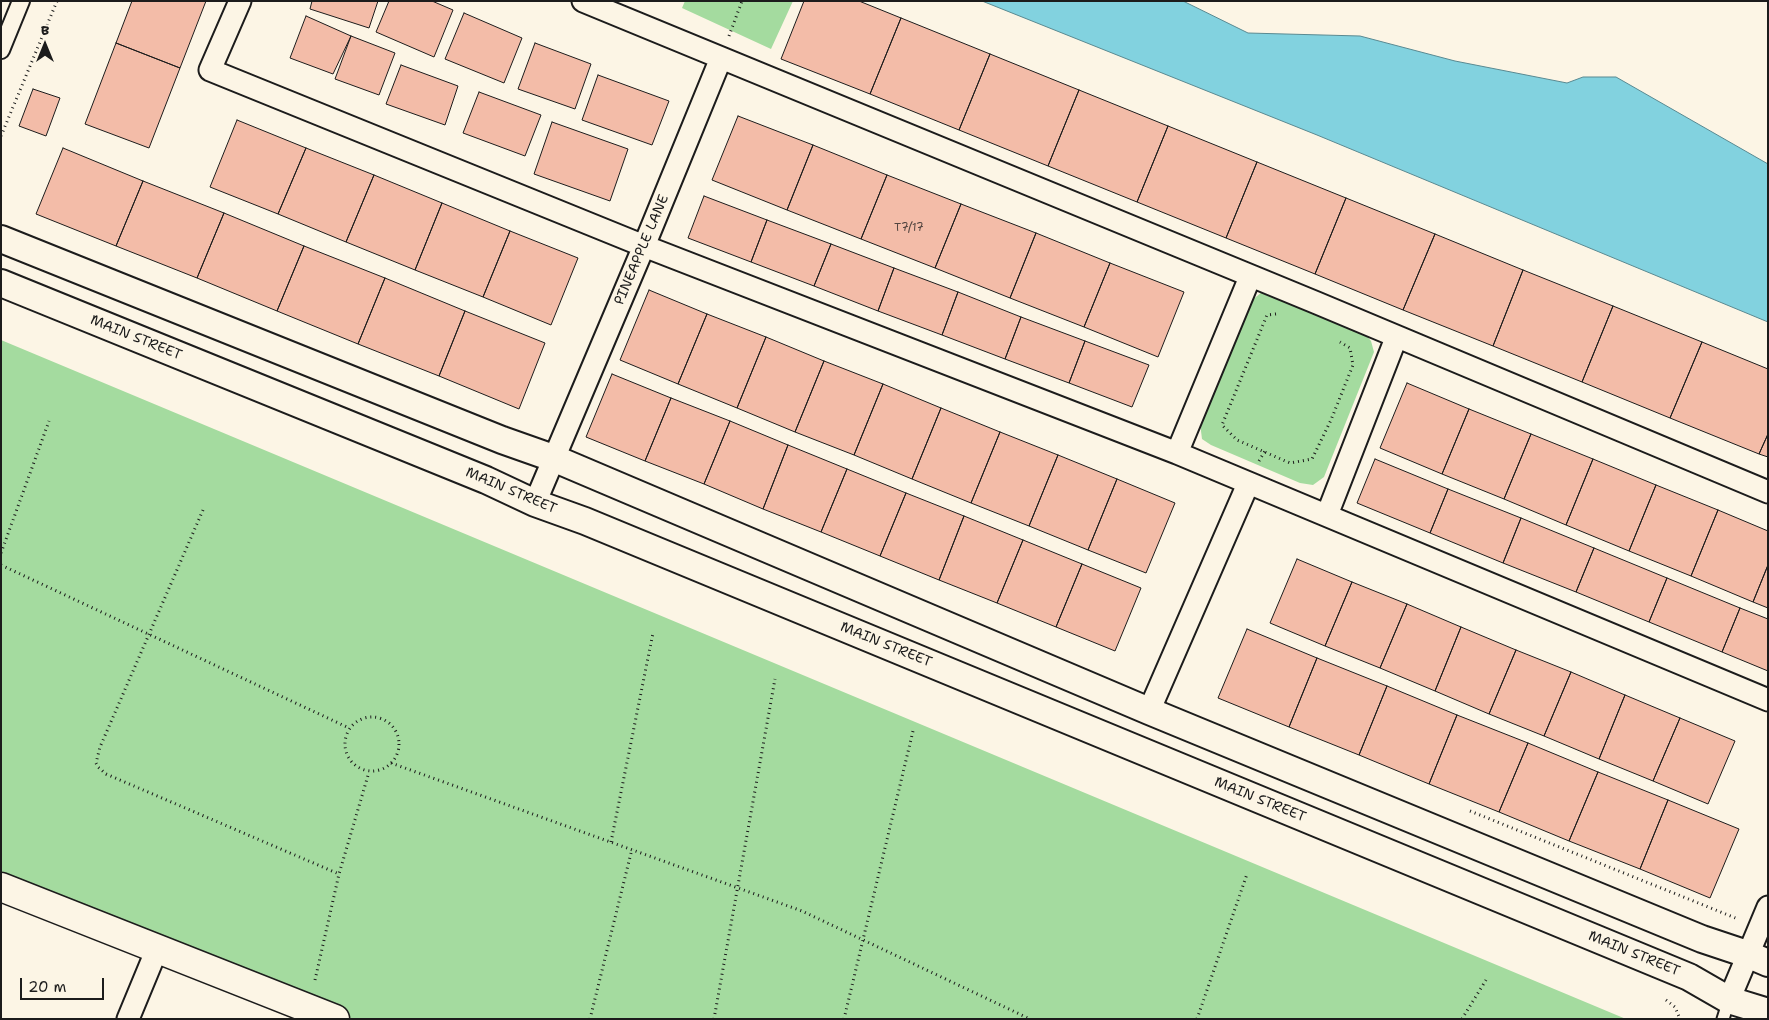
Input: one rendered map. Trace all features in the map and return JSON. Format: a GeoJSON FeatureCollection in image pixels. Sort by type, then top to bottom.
{"type":"FeatureCollection","features":[{"type":"Feature","properties":{"kind":"main road"},"geometry":{"type":"LineString","coordinates":[[1,888],[157,949],[305,1013],[335,1019]]}},
{"type":"Feature","properties":{"kind":"street"},"geometry":{"type":"LineString","coordinates":[[1,50],[21,1]]}},
{"type":"Feature","properties":{"kind":"street"},"geometry":{"type":"LineString","coordinates":[[240,1],[210,70],[644,246],[1177,454],[1768,700]]}},
{"type":"Feature","properties":{"kind":"street"},"geometry":{"type":"LineString","coordinates":[[583,1],[1768,492]]}},
{"type":"Feature","properties":{"kind":"street","name":"PINEAPPLE LANE"},"geometry":{"type":"LineString","coordinates":[[535,502],[644,246],[721,58]]}},
{"type":"Feature","properties":{"kind":"street"},"geometry":{"type":"LineString","coordinates":[[1,238],[502,440],[557,449],[1149,711],[1702,939],[1758,958]]}},
{"type":"Feature","properties":{"kind":"street"},"geometry":{"type":"LineString","coordinates":[[1177,454],[1250,276]]}},
{"type":"Feature","properties":{"kind":"street","name":"MAIN STREET"},"geometry":{"type":"LineString","coordinates":[[1,283],[468,472],[535,502],[594,524],[1689,977],[1726,1009],[1768,1012]]}},
{"type":"Feature","properties":{"kind":"street"},"geometry":{"type":"LineString","coordinates":[[1326,515],[1396,338]]}},
{"type":"Feature","properties":{"kind":"street"},"geometry":{"type":"LineString","coordinates":[[1149,711],[1248,484]]}},
{"type":"Feature","properties":{"kind":"street"},"geometry":{"type":"LineString","coordinates":[[1726,1009],[1758,958],[1759,927],[1768,907]]}},
{"type":"Feature","properties":{"kind":"street"},"geometry":{"type":"LineString","coordinates":[[128,1019],[157,949]]}},
{"type":"Feature","properties":{"kind":"path"},"geometry":{"type":"LineString","coordinates":[[1,136],[57,1]]}},
{"type":"Feature","properties":{"kind":"path"},"geometry":{"type":"LineString","coordinates":[[721,58],[742,1]]}},
{"type":"Feature","properties":{"kind":"path"},"geometry":{"type":"LineString","coordinates":[[1280,314],[1267,315],[1222,425],[1237,440],[1290,463],[1312,459],[1331,420],[1353,365],[1350,348],[1334,339]]}},
{"type":"Feature","properties":{"kind":"path"},"geometry":{"type":"LineString","coordinates":[[1,553],[50,422]]}},
{"type":"Feature","properties":{"kind":"path"},"geometry":{"type":"LineString","coordinates":[[203,510],[100,747],[96,763],[106,774],[339,874]]}},
{"type":"Feature","properties":{"kind":"path"},"geometry":{"type":"LineString","coordinates":[[1,566],[348,728]]}},
{"type":"Feature","properties":{"kind":"path"},"geometry":{"type":"LineString","coordinates":[[611,842],[653,633]]}},
{"type":"Feature","properties":{"kind":"path"},"geometry":{"type":"LineString","coordinates":[[714,1019],[775,679]]}},
{"type":"Feature","properties":{"kind":"path"},"geometry":{"type":"LineString","coordinates":[[374,716],[388,721],[397,732],[400,746],[395,760],[391,763],[384,769],[369,772],[356,767],[346,756],[344,742],[348,728],[360,719],[374,716]]}},
{"type":"Feature","properties":{"kind":"path"},"geometry":{"type":"LineString","coordinates":[[844,1019],[913,731]]}},
{"type":"Feature","properties":{"kind":"path"},"geometry":{"type":"LineString","coordinates":[[391,763],[802,911],[1030,1019]]}},
{"type":"Feature","properties":{"kind":"path"},"geometry":{"type":"LineString","coordinates":[[305,1013],[339,874],[369,772]]}},
{"type":"Feature","properties":{"kind":"path"},"geometry":{"type":"LineString","coordinates":[[590,1019],[632,849]]}},
{"type":"Feature","properties":{"kind":"path"},"geometry":{"type":"LineString","coordinates":[[1197,1019],[1247,874]]}},
{"type":"Feature","properties":{"kind":"path"},"geometry":{"type":"LineString","coordinates":[[1462,1019],[1486,980]]}},
{"type":"Feature","properties":{"kind":"green space"},"geometry":{"type":"Polygon","coordinates":[[[685,1],[793,1],[771,49],[682,8],[685,1]]]}},
{"type":"Feature","properties":{"kind":"green space"},"geometry":{"type":"Polygon","coordinates":[[[1262,292],[1271,293],[1366,335],[1371,341],[1374,352],[1324,477],[1313,485],[1300,483],[1211,445],[1202,439],[1200,423],[1251,301],[1262,292]]]}},
{"type":"Feature","properties":{"kind":"green space"},"geometry":{"type":"Polygon","coordinates":[[[1,340],[1626,1019],[335,1019],[1,886],[1,340]]]}},
{"type":"Feature","properties":{"kind":"water"},"geometry":{"type":"Polygon","coordinates":[[[982,1],[1183,1],[1248,33],[1360,36],[1455,61],[1567,83],[1583,77],[1616,77],[1768,164],[1768,322],[1317,135],[982,1]]]}},
{"type":"Feature","properties":{"kind":"building"},"geometry":{"type":"Polygon","coordinates":[[[132,1],[206,1],[180,68],[116,43],[132,1]]]}},
{"type":"Feature","properties":{"kind":"building"},"geometry":{"type":"Polygon","coordinates":[[[312,1],[378,1],[369,28],[310,9],[312,1]]]}},
{"type":"Feature","properties":{"kind":"building"},"geometry":{"type":"Polygon","coordinates":[[[389,1],[432,1],[453,10],[434,57],[376,32],[389,1]]]}},
{"type":"Feature","properties":{"kind":"building"},"geometry":{"type":"Polygon","coordinates":[[[804,1],[859,1],[901,18],[870,94],[781,59],[804,1]]]}},
{"type":"Feature","properties":{"kind":"building"},"geometry":{"type":"Polygon","coordinates":[[[464,13],[522,38],[504,83],[445,59],[464,13]]]}},
{"type":"Feature","properties":{"kind":"building"},"geometry":{"type":"Polygon","coordinates":[[[306,16],[351,36],[333,74],[290,58],[306,16]]]}},
{"type":"Feature","properties":{"kind":"building"},"geometry":{"type":"Polygon","coordinates":[[[901,18],[990,54],[959,130],[870,94],[901,18]]]}},
{"type":"Feature","properties":{"kind":"building"},"geometry":{"type":"Polygon","coordinates":[[[351,36],[395,53],[379,95],[335,79],[351,36]]]}},
{"type":"Feature","properties":{"kind":"building"},"geometry":{"type":"Polygon","coordinates":[[[116,43],[180,68],[149,148],[85,124],[116,43]]]}},
{"type":"Feature","properties":{"kind":"building"},"geometry":{"type":"Polygon","coordinates":[[[535,43],[591,64],[575,109],[518,89],[535,43]]]}},
{"type":"Feature","properties":{"kind":"building"},"geometry":{"type":"Polygon","coordinates":[[[990,54],[1079,90],[1048,166],[959,130],[990,54]]]}},
{"type":"Feature","properties":{"kind":"building"},"geometry":{"type":"Polygon","coordinates":[[[401,65],[458,86],[445,125],[386,104],[401,65]]]}},
{"type":"Feature","properties":{"kind":"building"},"geometry":{"type":"Polygon","coordinates":[[[598,75],[669,101],[652,145],[582,120],[598,75]]]}},
{"type":"Feature","properties":{"kind":"building"},"geometry":{"type":"Polygon","coordinates":[[[33,89],[60,98],[46,136],[19,126],[33,89]]]}},
{"type":"Feature","properties":{"kind":"building"},"geometry":{"type":"Polygon","coordinates":[[[1079,90],[1168,126],[1137,202],[1048,166],[1079,90]]]}},
{"type":"Feature","properties":{"kind":"building"},"geometry":{"type":"Polygon","coordinates":[[[479,92],[541,115],[525,156],[463,133],[479,92]]]}},
{"type":"Feature","properties":{"kind":"building"},"geometry":{"type":"Polygon","coordinates":[[[738,116],[813,145],[787,210],[712,180],[738,116]]]}},
{"type":"Feature","properties":{"kind":"building"},"geometry":{"type":"Polygon","coordinates":[[[237,120],[306,148],[278,214],[210,187],[237,120]]]}},
{"type":"Feature","properties":{"kind":"building"},"geometry":{"type":"Polygon","coordinates":[[[552,122],[628,149],[610,201],[534,174],[552,122]]]}},
{"type":"Feature","properties":{"kind":"building"},"geometry":{"type":"Polygon","coordinates":[[[1168,126],[1257,162],[1226,238],[1137,202],[1168,126]]]}},
{"type":"Feature","properties":{"kind":"building"},"geometry":{"type":"Polygon","coordinates":[[[813,145],[887,175],[861,239],[787,210],[813,145]]]}},
{"type":"Feature","properties":{"kind":"building"},"geometry":{"type":"Polygon","coordinates":[[[63,148],[143,181],[116,246],[36,214],[63,148]]]}},
{"type":"Feature","properties":{"kind":"building"},"geometry":{"type":"Polygon","coordinates":[[[306,148],[374,175],[346,242],[278,214],[306,148]]]}},
{"type":"Feature","properties":{"kind":"building"},"geometry":{"type":"Polygon","coordinates":[[[1257,162],[1346,198],[1315,274],[1226,238],[1257,162]]]}},
{"type":"Feature","properties":{"kind":"building"},"geometry":{"type":"Polygon","coordinates":[[[374,175],[442,203],[415,270],[346,242],[374,175]]]}},
{"type":"Feature","properties":{"kind":"building"},"geometry":{"type":"Polygon","coordinates":[[[887,175],[961,204],[935,268],[861,239],[887,175]]]}},
{"type":"Feature","properties":{"kind":"building"},"geometry":{"type":"Polygon","coordinates":[[[143,181],[224,213],[197,278],[116,246],[143,181]]]}},
{"type":"Feature","properties":{"kind":"building"},"geometry":{"type":"Polygon","coordinates":[[[704,196],[767,220],[751,262],[688,238],[704,196]]]}},
{"type":"Feature","properties":{"kind":"building"},"geometry":{"type":"Polygon","coordinates":[[[1346,198],[1435,234],[1403,310],[1315,274],[1346,198]]]}},
{"type":"Feature","properties":{"kind":"building"},"geometry":{"type":"Polygon","coordinates":[[[442,203],[510,231],[483,297],[415,270],[442,203]]]}},
{"type":"Feature","properties":{"kind":"building"},"geometry":{"type":"Polygon","coordinates":[[[961,204],[1036,233],[1010,298],[935,268],[961,204]]]}},
{"type":"Feature","properties":{"kind":"building"},"geometry":{"type":"Polygon","coordinates":[[[224,213],[304,246],[277,311],[197,278],[224,213]]]}},
{"type":"Feature","properties":{"kind":"building"},"geometry":{"type":"Polygon","coordinates":[[[767,220],[831,244],[814,286],[751,262],[767,220]]]}},
{"type":"Feature","properties":{"kind":"building"},"geometry":{"type":"Polygon","coordinates":[[[510,231],[578,258],[551,325],[483,297],[510,231]]]}},
{"type":"Feature","properties":{"kind":"building"},"geometry":{"type":"Polygon","coordinates":[[[1036,233],[1110,263],[1084,327],[1010,298],[1036,233]]]}},
{"type":"Feature","properties":{"kind":"building"},"geometry":{"type":"Polygon","coordinates":[[[1435,234],[1523,270],[1493,346],[1403,310],[1435,234]]]}},
{"type":"Feature","properties":{"kind":"building"},"geometry":{"type":"Polygon","coordinates":[[[831,244],[894,268],[878,311],[814,286],[831,244]]]}},
{"type":"Feature","properties":{"kind":"building"},"geometry":{"type":"Polygon","coordinates":[[[304,246],[385,278],[358,344],[277,311],[304,246]]]}},
{"type":"Feature","properties":{"kind":"building"},"geometry":{"type":"Polygon","coordinates":[[[1110,263],[1184,292],[1158,357],[1084,327],[1110,263]]]}},
{"type":"Feature","properties":{"kind":"building"},"geometry":{"type":"Polygon","coordinates":[[[894,268],[958,292],[942,335],[878,311],[894,268]]]}},
{"type":"Feature","properties":{"kind":"building"},"geometry":{"type":"Polygon","coordinates":[[[1523,270],[1613,306],[1582,382],[1493,346],[1523,270]]]}},
{"type":"Feature","properties":{"kind":"building"},"geometry":{"type":"Polygon","coordinates":[[[385,278],[465,311],[439,376],[358,344],[385,278]]]}},
{"type":"Feature","properties":{"kind":"building"},"geometry":{"type":"Polygon","coordinates":[[[649,290],[707,314],[678,384],[620,360],[649,290]]]}},
{"type":"Feature","properties":{"kind":"building"},"geometry":{"type":"Polygon","coordinates":[[[958,292],[1021,317],[1005,359],[942,335],[958,292]]]}},
{"type":"Feature","properties":{"kind":"building"},"geometry":{"type":"Polygon","coordinates":[[[1613,306],[1702,342],[1670,418],[1582,382],[1613,306]]]}},
{"type":"Feature","properties":{"kind":"building"},"geometry":{"type":"Polygon","coordinates":[[[465,311],[545,343],[519,409],[439,376],[465,311]]]}},
{"type":"Feature","properties":{"kind":"building"},"geometry":{"type":"Polygon","coordinates":[[[707,314],[766,337],[737,408],[678,384],[707,314]]]}},
{"type":"Feature","properties":{"kind":"building"},"geometry":{"type":"Polygon","coordinates":[[[1021,317],[1085,341],[1069,383],[1005,359],[1021,317]]]}},
{"type":"Feature","properties":{"kind":"building"},"geometry":{"type":"Polygon","coordinates":[[[766,337],[824,361],[795,432],[737,408],[766,337]]]}},
{"type":"Feature","properties":{"kind":"building"},"geometry":{"type":"Polygon","coordinates":[[[1085,341],[1149,365],[1132,407],[1069,383],[1085,341]]]}},
{"type":"Feature","properties":{"kind":"building"},"geometry":{"type":"Polygon","coordinates":[[[1702,342],[1768,369],[1768,434],[1759,454],[1670,418],[1702,342]]]}},
{"type":"Feature","properties":{"kind":"building"},"geometry":{"type":"Polygon","coordinates":[[[824,361],[883,384],[854,455],[795,432],[824,361]]]}},
{"type":"Feature","properties":{"kind":"building"},"geometry":{"type":"Polygon","coordinates":[[[612,374],[671,398],[645,461],[586,437],[612,374]]]}},
{"type":"Feature","properties":{"kind":"building"},"geometry":{"type":"Polygon","coordinates":[[[1407,383],[1469,409],[1442,474],[1380,448],[1407,383]]]}},
{"type":"Feature","properties":{"kind":"building"},"geometry":{"type":"Polygon","coordinates":[[[883,384],[941,408],[912,479],[854,455],[883,384]]]}},
{"type":"Feature","properties":{"kind":"building"},"geometry":{"type":"Polygon","coordinates":[[[671,398],[730,421],[704,484],[645,461],[671,398]]]}},
{"type":"Feature","properties":{"kind":"building"},"geometry":{"type":"Polygon","coordinates":[[[941,408],[1000,432],[971,503],[912,479],[941,408]]]}},
{"type":"Feature","properties":{"kind":"building"},"geometry":{"type":"Polygon","coordinates":[[[1469,409],[1531,434],[1504,499],[1442,474],[1469,409]]]}},
{"type":"Feature","properties":{"kind":"building"},"geometry":{"type":"Polygon","coordinates":[[[730,421],[788,445],[763,509],[704,484],[730,421]]]}},
{"type":"Feature","properties":{"kind":"building"},"geometry":{"type":"Polygon","coordinates":[[[1000,432],[1058,455],[1029,526],[971,503],[1000,432]]]}},
{"type":"Feature","properties":{"kind":"building"},"geometry":{"type":"Polygon","coordinates":[[[1531,434],[1593,459],[1566,525],[1504,499],[1531,434]]]}},
{"type":"Feature","properties":{"kind":"building"},"geometry":{"type":"Polygon","coordinates":[[[1768,434],[1768,457],[1759,454],[1768,434]]]}},
{"type":"Feature","properties":{"kind":"building"},"geometry":{"type":"Polygon","coordinates":[[[788,445],[847,469],[821,532],[763,509],[788,445]]]}},
{"type":"Feature","properties":{"kind":"building"},"geometry":{"type":"Polygon","coordinates":[[[1058,455],[1117,479],[1088,550],[1029,526],[1058,455]]]}},
{"type":"Feature","properties":{"kind":"building"},"geometry":{"type":"Polygon","coordinates":[[[1375,459],[1448,489],[1430,533],[1357,503],[1375,459]]]}},
{"type":"Feature","properties":{"kind":"building"},"geometry":{"type":"Polygon","coordinates":[[[1593,459],[1656,485],[1629,551],[1566,525],[1593,459]]]}},
{"type":"Feature","properties":{"kind":"building"},"geometry":{"type":"Polygon","coordinates":[[[847,469],[906,493],[880,556],[821,532],[847,469]]]}},
{"type":"Feature","properties":{"kind":"building"},"geometry":{"type":"Polygon","coordinates":[[[1117,479],[1175,503],[1146,573],[1088,550],[1117,479]]]}},
{"type":"Feature","properties":{"kind":"building"},"geometry":{"type":"Polygon","coordinates":[[[1656,485],[1718,510],[1691,576],[1629,551],[1656,485]]]}},
{"type":"Feature","properties":{"kind":"building"},"geometry":{"type":"Polygon","coordinates":[[[1448,489],[1521,518],[1503,563],[1430,533],[1448,489]]]}},
{"type":"Feature","properties":{"kind":"building"},"geometry":{"type":"Polygon","coordinates":[[[906,493],[964,516],[939,580],[880,556],[906,493]]]}},
{"type":"Feature","properties":{"kind":"building"},"geometry":{"type":"Polygon","coordinates":[[[1718,510],[1768,531],[1768,565],[1753,602],[1691,576],[1718,510]]]}},
{"type":"Feature","properties":{"kind":"building"},"geometry":{"type":"Polygon","coordinates":[[[964,516],[1023,540],[997,603],[939,580],[964,516]]]}},
{"type":"Feature","properties":{"kind":"building"},"geometry":{"type":"Polygon","coordinates":[[[1521,518],[1594,548],[1576,592],[1503,563],[1521,518]]]}},
{"type":"Feature","properties":{"kind":"building"},"geometry":{"type":"Polygon","coordinates":[[[1023,540],[1082,564],[1056,627],[997,603],[1023,540]]]}},
{"type":"Feature","properties":{"kind":"building"},"geometry":{"type":"Polygon","coordinates":[[[1594,548],[1667,578],[1649,622],[1576,592],[1594,548]]]}},
{"type":"Feature","properties":{"kind":"building"},"geometry":{"type":"Polygon","coordinates":[[[1297,559],[1352,582],[1325,646],[1270,623],[1297,559]]]}},
{"type":"Feature","properties":{"kind":"building"},"geometry":{"type":"Polygon","coordinates":[[[1082,564],[1141,588],[1115,651],[1056,627],[1082,564]]]}},
{"type":"Feature","properties":{"kind":"building"},"geometry":{"type":"Polygon","coordinates":[[[1768,565],[1768,608],[1753,602],[1768,565]]]}},
{"type":"Feature","properties":{"kind":"building"},"geometry":{"type":"Polygon","coordinates":[[[1667,578],[1740,608],[1722,652],[1649,622],[1667,578]]]}},
{"type":"Feature","properties":{"kind":"building"},"geometry":{"type":"Polygon","coordinates":[[[1352,582],[1407,604],[1380,668],[1325,646],[1352,582]]]}},
{"type":"Feature","properties":{"kind":"building"},"geometry":{"type":"Polygon","coordinates":[[[1407,604],[1461,627],[1435,691],[1380,668],[1407,604]]]}},
{"type":"Feature","properties":{"kind":"building"},"geometry":{"type":"Polygon","coordinates":[[[1740,608],[1768,619],[1768,671],[1722,652],[1740,608]]]}},
{"type":"Feature","properties":{"kind":"building"},"geometry":{"type":"Polygon","coordinates":[[[1461,627],[1516,650],[1489,714],[1435,691],[1461,627]]]}},
{"type":"Feature","properties":{"kind":"building"},"geometry":{"type":"Polygon","coordinates":[[[1247,629],[1317,658],[1289,727],[1218,698],[1247,629]]]}},
{"type":"Feature","properties":{"kind":"building"},"geometry":{"type":"Polygon","coordinates":[[[1516,650],[1571,672],[1544,736],[1489,714],[1516,650]]]}},
{"type":"Feature","properties":{"kind":"building"},"geometry":{"type":"Polygon","coordinates":[[[1317,658],[1387,686],[1359,755],[1289,727],[1317,658]]]}},
{"type":"Feature","properties":{"kind":"building"},"geometry":{"type":"Polygon","coordinates":[[[1571,672],[1625,695],[1599,759],[1544,736],[1571,672]]]}},
{"type":"Feature","properties":{"kind":"building"},"geometry":{"type":"Polygon","coordinates":[[[1387,686],[1457,715],[1429,784],[1359,755],[1387,686]]]}},
{"type":"Feature","properties":{"kind":"building"},"geometry":{"type":"Polygon","coordinates":[[[1625,695],[1680,718],[1653,781],[1599,759],[1625,695]]]}},
{"type":"Feature","properties":{"kind":"building"},"geometry":{"type":"Polygon","coordinates":[[[1457,715],[1528,743],[1499,812],[1429,784],[1457,715]]]}},
{"type":"Feature","properties":{"kind":"building"},"geometry":{"type":"Polygon","coordinates":[[[1680,718],[1735,741],[1708,804],[1653,781],[1680,718]]]}},
{"type":"Feature","properties":{"kind":"building"},"geometry":{"type":"Polygon","coordinates":[[[1528,743],[1598,772],[1569,841],[1499,812],[1528,743]]]}},
{"type":"Feature","properties":{"kind":"building"},"geometry":{"type":"Polygon","coordinates":[[[1598,772],[1668,800],[1640,869],[1569,841],[1598,772]]]}},
{"type":"Feature","properties":{"kind":"building"},"geometry":{"type":"Polygon","coordinates":[[[1668,800],[1739,829],[1710,898],[1640,869],[1668,800]]]}}]}
